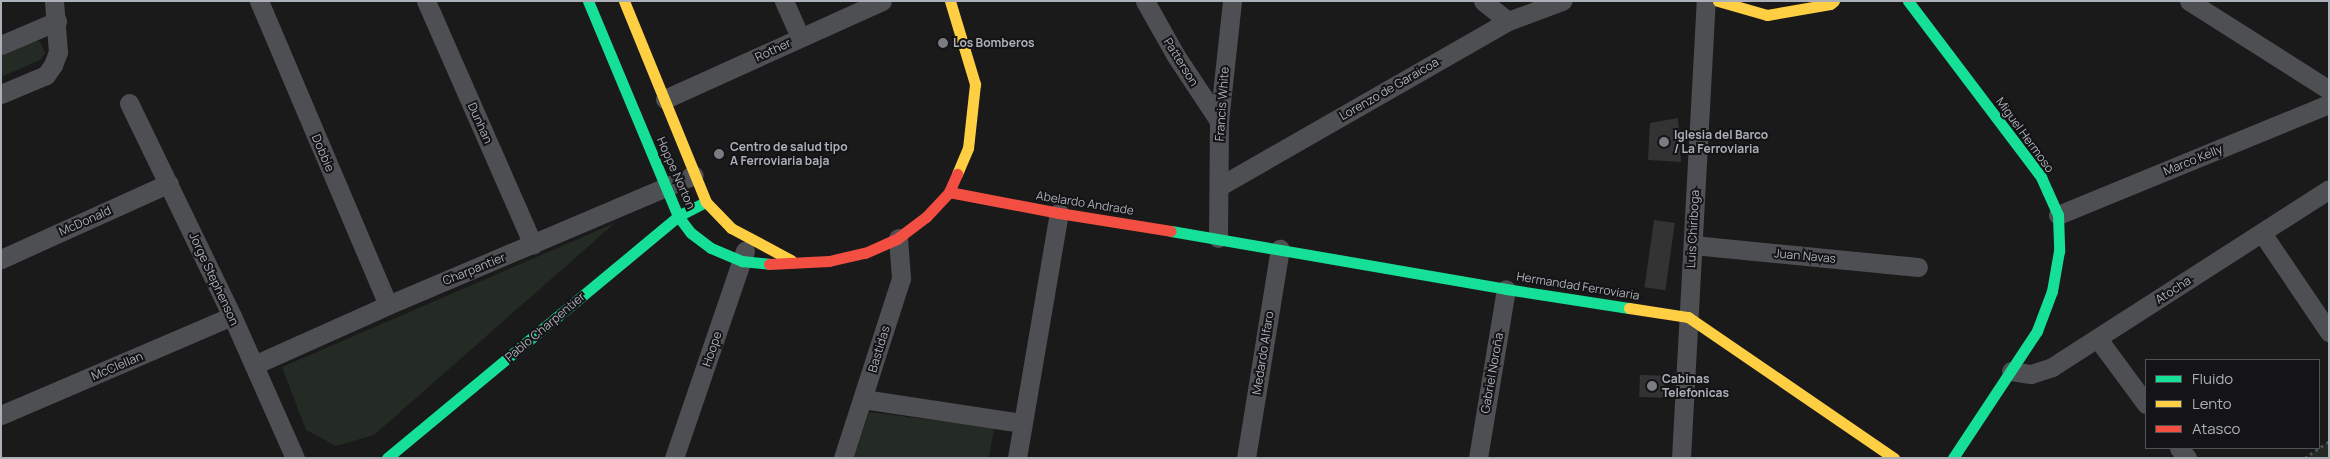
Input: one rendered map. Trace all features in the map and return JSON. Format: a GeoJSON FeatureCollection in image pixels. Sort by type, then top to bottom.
{"type":"FeatureCollection","features":[{"type":"Feature","properties":{"kind":"street"},"geometry":{"type":"LineString","coordinates":[[1,94],[46,75],[53,65],[58,52],[55,1]]}},
{"type":"Feature","properties":{"kind":"street","name":"Dobbie"},"geometry":{"type":"LineString","coordinates":[[259,1],[388,304]]}},
{"type":"Feature","properties":{"kind":"street","name":"Dunhan"},"geometry":{"type":"LineString","coordinates":[[426,1],[533,245]]}},
{"type":"Feature","properties":{"kind":"street","name":"Hoppe Norton"},"geometry":{"type":"LineString","coordinates":[[588,1],[678,216],[692,233],[711,248],[742,261],[764,264],[792,261]]}},
{"type":"Feature","properties":{"kind":"street","name":"Hoppe Norton"},"geometry":{"type":"LineString","coordinates":[[624,1],[706,202],[731,228],[749,240],[792,261]]}},
{"type":"Feature","properties":{"kind":"street"},"geometry":{"type":"LineString","coordinates":[[784,1],[800,37]]}},
{"type":"Feature","properties":{"kind":"street","name":"Rother"},"geometry":{"type":"LineString","coordinates":[[665,100],[882,1]]}},
{"type":"Feature","properties":{"kind":"street"},"geometry":{"type":"LineString","coordinates":[[792,261],[829,261],[865,253],[898,238],[926,217],[949,192],[968,148],[975,84],[950,1]]}},
{"type":"Feature","properties":{"kind":"street","name":"Patterson"},"geometry":{"type":"LineString","coordinates":[[1146,1],[1176,56],[1219,120]]}},
{"type":"Feature","properties":{"kind":"street","name":"Francis White"},"geometry":{"type":"LineString","coordinates":[[1218,238],[1220,186],[1219,120],[1232,1]]}},
{"type":"Feature","properties":{"kind":"street"},"geometry":{"type":"LineString","coordinates":[[1483,1],[1508,21]]}},
{"type":"Feature","properties":{"kind":"street","name":"Lorenzo de Garaicoa"},"geometry":{"type":"LineString","coordinates":[[1220,186],[1508,21],[1562,1]]}},
{"type":"Feature","properties":{"kind":"street","name":"Luis Chiriboga"},"geometry":{"type":"LineString","coordinates":[[1681,458],[1706,1]]}},
{"type":"Feature","properties":{"kind":"street"},"geometry":{"type":"LineString","coordinates":[[1718,1],[1767,15],[1830,4],[1834,1]]}},
{"type":"Feature","properties":{"kind":"street","name":"Miguel Hermoso"},"geometry":{"type":"LineString","coordinates":[[1908,1],[2041,177],[2058,215],[2059,251],[2052,291],[2037,331],[1953,458]]}},
{"type":"Feature","properties":{"kind":"street"},"geometry":{"type":"LineString","coordinates":[[2189,1],[2329,90]]}},
{"type":"Feature","properties":{"kind":"street"},"geometry":{"type":"LineString","coordinates":[[1,45],[57,21]]}},
{"type":"Feature","properties":{"kind":"street","name":"Jorge Stephenson"},"geometry":{"type":"LineString","coordinates":[[129,103],[232,316],[292,457]]}},
{"type":"Feature","properties":{"kind":"street","name":"Marco Kelly"},"geometry":{"type":"LineString","coordinates":[[2058,215],[2329,104]]}},
{"type":"Feature","properties":{"kind":"street","name":"Charpantier"},"geometry":{"type":"LineString","coordinates":[[254,365],[388,304],[533,245],[694,175]]}},
{"type":"Feature","properties":{"kind":"street","name":"McDonald"},"geometry":{"type":"LineString","coordinates":[[1,259],[169,183]]}},
{"type":"Feature","properties":{"kind":"street","name":"Atocha"},"geometry":{"type":"LineString","coordinates":[[2012,371],[2031,374],[2052,367],[2329,188]]}},
{"type":"Feature","properties":{"kind":"street","name":"Abelardo Andrade"},"geometry":{"type":"LineString","coordinates":[[949,192],[1059,213],[1218,238]]}},
{"type":"Feature","properties":{"kind":"street","name":"Pablo Charpentier"},"geometry":{"type":"LineString","coordinates":[[387,458],[678,216],[706,202]]}},
{"type":"Feature","properties":{"kind":"street"},"geometry":{"type":"LineString","coordinates":[[1017,458],[1059,213]]}},
{"type":"Feature","properties":{"kind":"street"},"geometry":{"type":"LineString","coordinates":[[2262,233],[2329,332]]}},
{"type":"Feature","properties":{"kind":"street","name":"Bastidas"},"geometry":{"type":"LineString","coordinates":[[843,458],[901,278],[898,238]]}},
{"type":"Feature","properties":{"kind":"street","name":"Hermandad Ferroviaria"},"geometry":{"type":"LineString","coordinates":[[1218,238],[1506,289],[1688,317],[1894,458]]}},
{"type":"Feature","properties":{"kind":"street","name":"Hoope"},"geometry":{"type":"LineString","coordinates":[[674,458],[749,240]]}},
{"type":"Feature","properties":{"kind":"street","name":"Juan Navas"},"geometry":{"type":"LineString","coordinates":[[1693,245],[1918,267]]}},
{"type":"Feature","properties":{"kind":"street","name":"Medardo Alfaro"},"geometry":{"type":"LineString","coordinates":[[1246,458],[1280,249]]}},
{"type":"Feature","properties":{"kind":"street","name":"Gabriel Noroña"},"geometry":{"type":"LineString","coordinates":[[1478,458],[1506,289]]}},
{"type":"Feature","properties":{"kind":"street","name":"McClellan"},"geometry":{"type":"LineString","coordinates":[[1,415],[232,316]]}},
{"type":"Feature","properties":{"kind":"street"},"geometry":{"type":"LineString","coordinates":[[2098,339],[2145,403]]}},
{"type":"Feature","properties":{"kind":"street"},"geometry":{"type":"LineString","coordinates":[[863,399],[1022,423]]}},
{"type":"Feature","properties":{"kind":"path"},"geometry":{"type":"LineString","coordinates":[[2305,458],[2318,449]]}},
{"type":"Feature","properties":{"kind":"shaded area"},"geometry":{"type":"Polygon","coordinates":[[[34,38],[40,42],[45,54],[40,60],[1,77],[1,52],[34,38]]]}},
{"type":"Feature","properties":{"kind":"shaded area"},"geometry":{"type":"Polygon","coordinates":[[[615,223],[374,435],[336,446],[306,430],[282,367],[615,223]]]}},
{"type":"Feature","properties":{"kind":"shaded area"},"geometry":{"type":"Polygon","coordinates":[[[869,412],[994,428],[989,458],[854,458],[869,412]]]}},
{"type":"Feature","properties":{"kind":"shaded area"},"geometry":{"type":"Polygon","coordinates":[[[2329,441],[2329,458],[2305,458],[2320,449],[2329,441]]]}},
{"type":"Feature","properties":{"kind":"building","name":"Iglesia del Barco / La Ferroviaria"},"geometry":{"type":"Polygon","coordinates":[[[1678,118],[1681,162],[1648,160],[1650,123],[1678,118]]]}},
{"type":"Feature","properties":{"kind":"building"},"geometry":{"type":"Polygon","coordinates":[[[1654,220],[1675,223],[1665,290],[1645,287],[1654,220]]]}},
{"type":"Feature","properties":{"kind":"building","name":"Cabinas Telefonicas"},"geometry":{"type":"Polygon","coordinates":[[[1640,375],[1665,376],[1664,398],[1639,397],[1640,375]]]}},
{"type":"Feature","properties":{"kind":"traffic: fast"},"geometry":{"type":"LineString","coordinates":[[588,1],[678,216],[691,233],[711,248],[742,261],[769,264]]}},
{"type":"Feature","properties":{"kind":"traffic: fast"},"geometry":{"type":"LineString","coordinates":[[1908,1],[2041,177],[2058,215],[2059,251],[2052,291],[2037,331],[1953,458]]}},
{"type":"Feature","properties":{"kind":"traffic: fast"},"geometry":{"type":"LineString","coordinates":[[387,458],[678,216],[706,202]]}},
{"type":"Feature","properties":{"kind":"traffic: fast"},"geometry":{"type":"LineString","coordinates":[[1171,231],[1506,289],[1629,308]]}},
{"type":"Feature","properties":{"kind":"traffic: slow"},"geometry":{"type":"LineString","coordinates":[[624,1],[706,202],[731,228],[791,260]]}},
{"type":"Feature","properties":{"kind":"traffic: slow"},"geometry":{"type":"LineString","coordinates":[[950,1],[975,84],[968,148],[957,174]]}},
{"type":"Feature","properties":{"kind":"traffic: slow"},"geometry":{"type":"LineString","coordinates":[[1718,1],[1767,15],[1830,4],[1834,1]]}},
{"type":"Feature","properties":{"kind":"traffic: slow"},"geometry":{"type":"LineString","coordinates":[[1629,308],[1688,317],[1894,458]]}},
{"type":"Feature","properties":{"kind":"traffic: jam"},"geometry":{"type":"LineString","coordinates":[[769,264],[829,261],[865,253],[898,238],[926,217],[949,192],[957,174]]}},
{"type":"Feature","properties":{"kind":"traffic: jam"},"geometry":{"type":"LineString","coordinates":[[949,192],[1059,213],[1171,231]]}},
{"type":"Feature","properties":{"kind":"place","name":"Los Bomberos"},"geometry":{"type":"Point","coordinates":[943,43]}},
{"type":"Feature","properties":{"kind":"place","name":"Iglesia del Barco / La Ferroviaria"},"geometry":{"type":"Point","coordinates":[1664,142]}},
{"type":"Feature","properties":{"kind":"place","name":"Centro de salud tipo A Ferroviaria baja"},"geometry":{"type":"Point","coordinates":[719,154]}},
{"type":"Feature","properties":{"kind":"place","name":"Cabinas Telefonicas"},"geometry":{"type":"Point","coordinates":[1652,386]}}]}
